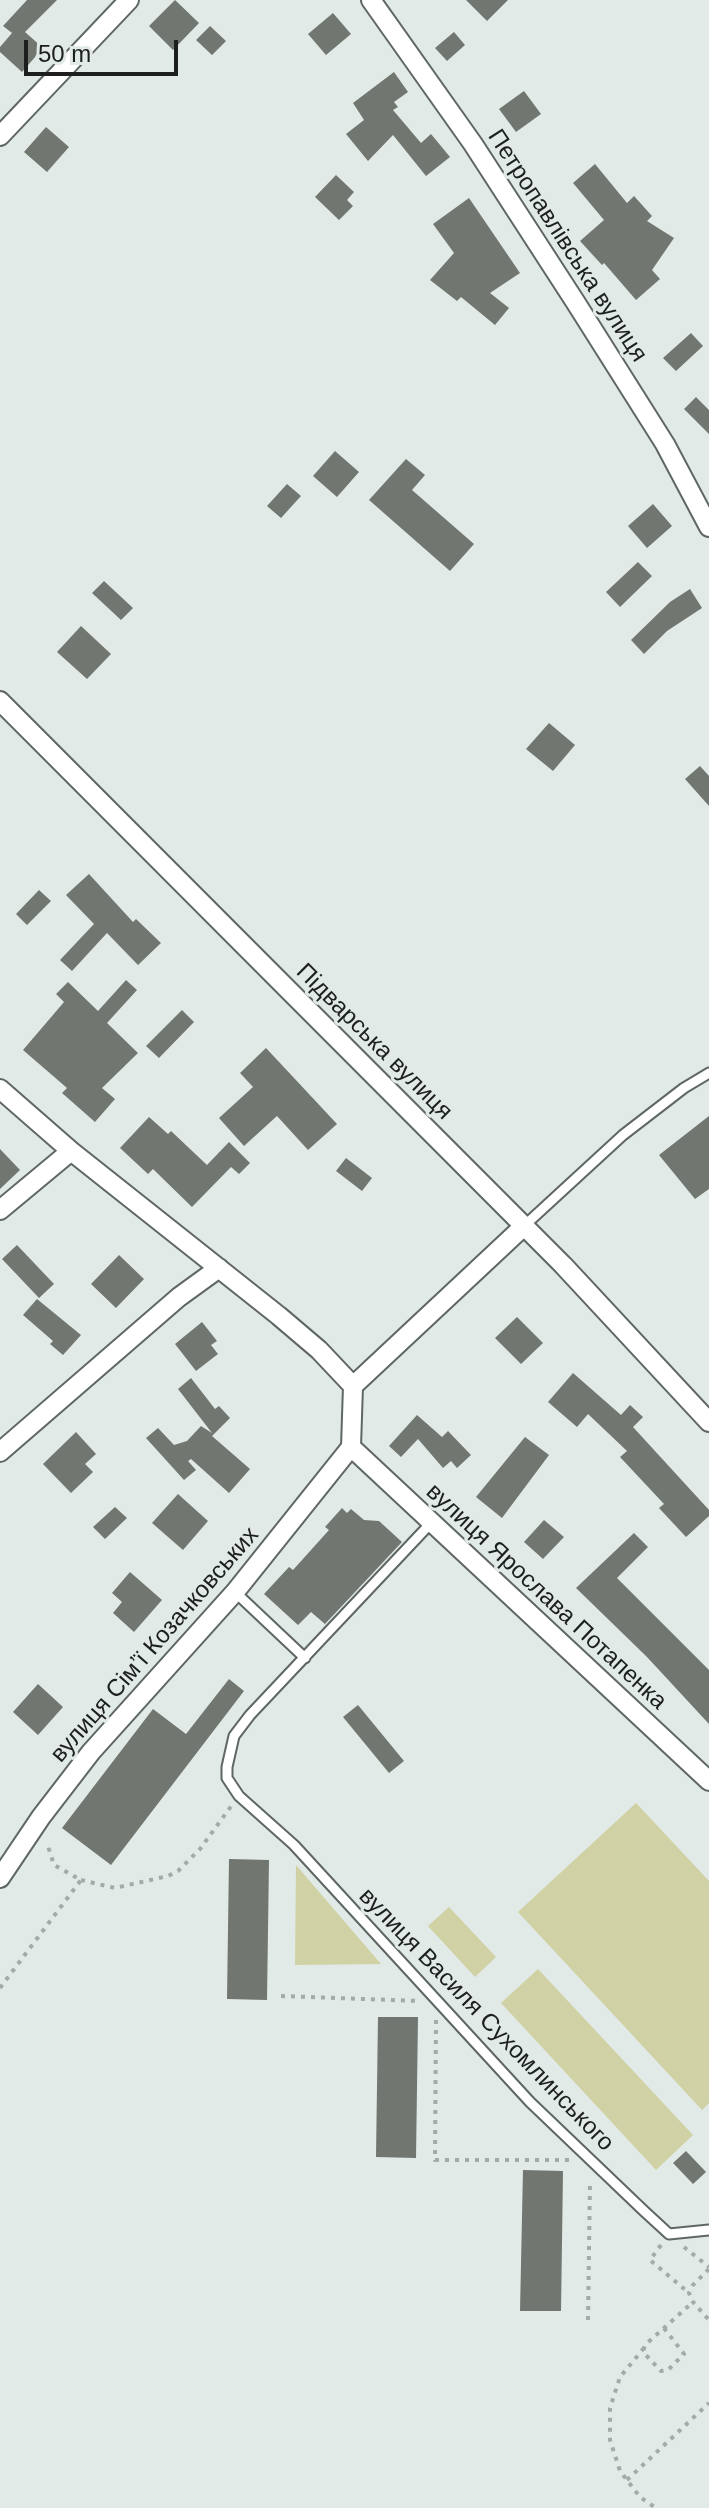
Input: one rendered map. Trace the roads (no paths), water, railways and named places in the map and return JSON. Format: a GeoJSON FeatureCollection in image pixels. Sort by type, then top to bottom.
{"type":"FeatureCollection","features":[{"type":"Feature","properties":{"kind":"street"},"geometry":{"type":"LineString","coordinates":[[0,136],[129,0]]}},
{"type":"Feature","properties":{"kind":"street","name":"Петропавлівська вулиця"},"geometry":{"type":"LineString","coordinates":[[371,0],[473,144],[576,303],[665,444],[709,527]]}},
{"type":"Feature","properties":{"kind":"street","name":"Підварська вулиця"},"geometry":{"type":"LineString","coordinates":[[0,701],[524,1226],[709,1422]]}},
{"type":"Feature","properties":{"kind":"street"},"geometry":{"type":"LineString","coordinates":[[0,1089],[71,1151],[319,1350],[353,1386]]}},
{"type":"Feature","properties":{"kind":"street"},"geometry":{"type":"LineString","coordinates":[[0,1210],[71,1151]]}},
{"type":"Feature","properties":{"kind":"street"},"geometry":{"type":"LineString","coordinates":[[351,1447],[353,1386],[524,1226]]}},
{"type":"Feature","properties":{"kind":"street"},"geometry":{"type":"LineString","coordinates":[[0,1452],[179,1297],[219,1268]]}},
{"type":"Feature","properties":{"kind":"street","name":"вулиця Ярослава Потапенка"},"geometry":{"type":"LineString","coordinates":[[351,1447],[709,1781]]}},
{"type":"Feature","properties":{"kind":"street","name":"вулиця Сімʼї Козачковських"},"geometry":{"type":"LineString","coordinates":[[0,1878],[41,1817],[135,1701],[235,1592],[351,1447]]}},
{"type":"Feature","properties":{"kind":"lane"},"geometry":{"type":"LineString","coordinates":[[524,1226],[623,1135],[684,1088],[709,1073]]}},
{"type":"Feature","properties":{"kind":"lane"},"geometry":{"type":"LineString","coordinates":[[235,1592],[305,1658],[431,1523]]}},
{"type":"Feature","properties":{"kind":"lane","name":"вулиця Василя Сухомлинського"},"geometry":{"type":"LineString","coordinates":[[305,1658],[234,1736],[227,1778],[239,1796],[294,1845],[530,2102],[669,2234],[709,2230]]}}]}
